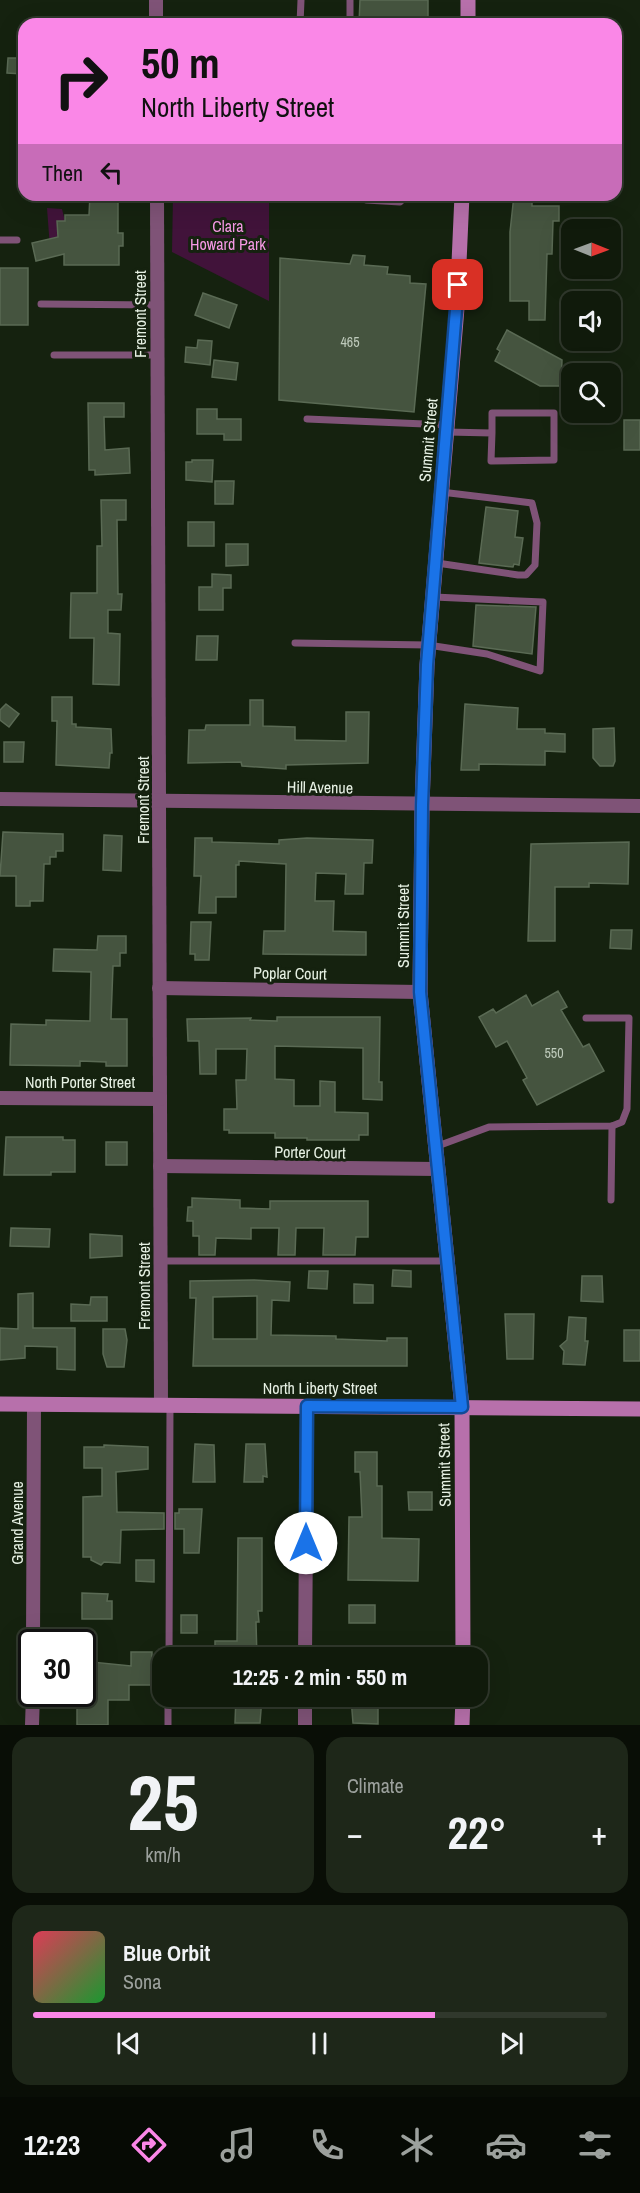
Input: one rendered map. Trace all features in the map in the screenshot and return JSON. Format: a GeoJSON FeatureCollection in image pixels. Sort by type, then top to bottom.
{"type":"FeatureCollection","features":[{"type":"Feature","properties":{"kind":"main road"},"geometry":{"type":"LineString","coordinates":[[468,0],[468,18]]}},
{"type":"Feature","properties":{"kind":"main road","name":"Summit Street"},"geometry":{"type":"LineString","coordinates":[[462,201],[457,308],[428,645],[422,805],[420,992],[462,1407],[463,1647]]}},
{"type":"Feature","properties":{"kind":"main road","name":"North Liberty Street"},"geometry":{"type":"LineString","coordinates":[[0,1404],[640,1409]]}},
{"type":"Feature","properties":{"kind":"main road"},"geometry":{"type":"LineString","coordinates":[[462,1725],[463,1707]]}},
{"type":"Feature","properties":{"kind":"street"},"geometry":{"type":"LineString","coordinates":[[156,0],[156,18]]}},
{"type":"Feature","properties":{"kind":"street","name":"Fremont Street"},"geometry":{"type":"LineString","coordinates":[[157,201],[160,1262],[165,1405]]}},
{"type":"Feature","properties":{"kind":"street","name":"Hill Avenue"},"geometry":{"type":"LineString","coordinates":[[0,799],[640,806]]}},
{"type":"Feature","properties":{"kind":"street","name":"Poplar Court"},"geometry":{"type":"LineString","coordinates":[[159,988],[420,992]]}},
{"type":"Feature","properties":{"kind":"street","name":"North Porter Street"},"geometry":{"type":"LineString","coordinates":[[0,1098],[160,1099]]}},
{"type":"Feature","properties":{"kind":"street","name":"Porter Court"},"geometry":{"type":"LineString","coordinates":[[160,1166],[437,1169]]}},
{"type":"Feature","properties":{"kind":"street","name":"Grand Avenue"},"geometry":{"type":"LineString","coordinates":[[33,1629],[34,1404]]}},
{"type":"Feature","properties":{"kind":"street"},"geometry":{"type":"LineString","coordinates":[[305,1647],[307,1406]]}},
{"type":"Feature","properties":{"kind":"street"},"geometry":{"type":"LineString","coordinates":[[32,1725],[33,1707]]}},
{"type":"Feature","properties":{"kind":"street"},"geometry":{"type":"LineString","coordinates":[[305,1707],[305,1725]]}},
{"type":"Feature","properties":{"kind":"lane"},"geometry":{"type":"LineString","coordinates":[[300,18],[301,0]]}},
{"type":"Feature","properties":{"kind":"lane"},"geometry":{"type":"LineString","coordinates":[[350,0],[350,18]]}},
{"type":"Feature","properties":{"kind":"lane"},"geometry":{"type":"LineString","coordinates":[[380,201],[401,201]]}},
{"type":"Feature","properties":{"kind":"lane"},"geometry":{"type":"LineString","coordinates":[[0,240],[17,240]]}},
{"type":"Feature","properties":{"kind":"lane"},"geometry":{"type":"LineString","coordinates":[[41,304],[157,305]]}},
{"type":"Feature","properties":{"kind":"lane"},"geometry":{"type":"LineString","coordinates":[[54,354],[157,355]]}},
{"type":"Feature","properties":{"kind":"lane"},"geometry":{"type":"LineString","coordinates":[[492,413],[554,413],[554,460],[491,461],[492,433],[492,413]]}},
{"type":"Feature","properties":{"kind":"lane"},"geometry":{"type":"LineString","coordinates":[[307,419],[492,433]]}},
{"type":"Feature","properties":{"kind":"lane"},"geometry":{"type":"LineString","coordinates":[[434,562],[518,575],[526,575],[536,565],[537,523],[532,503],[441,492]]}},
{"type":"Feature","properties":{"kind":"lane"},"geometry":{"type":"LineString","coordinates":[[295,643],[428,645],[487,654],[540,671],[543,602],[431,596]]}},
{"type":"Feature","properties":{"kind":"lane"},"geometry":{"type":"LineString","coordinates":[[435,1147],[489,1127],[612,1126],[622,1122],[627,1109],[629,1018],[586,1018]]}},
{"type":"Feature","properties":{"kind":"lane"},"geometry":{"type":"LineString","coordinates":[[611,1200],[612,1126]]}},
{"type":"Feature","properties":{"kind":"lane"},"geometry":{"type":"LineString","coordinates":[[160,1262],[447,1261]]}},
{"type":"Feature","properties":{"kind":"lane"},"geometry":{"type":"LineString","coordinates":[[165,1405],[168,1647]]}},
{"type":"Feature","properties":{"kind":"lane"},"geometry":{"type":"LineString","coordinates":[[168,1707],[168,1725]]}},
{"type":"Feature","properties":{"kind":"green space","name":"Clara Howard Park"},"geometry":{"type":"Polygon","coordinates":[[[173,201],[269,201],[269,301],[172,252],[173,201]]]}},
{"type":"Feature","properties":{"kind":"green space"},"geometry":{"type":"Polygon","coordinates":[[[47,208],[62,209],[65,221],[58,221],[58,246],[50,248],[47,208]]]}},
{"type":"Feature","properties":{"kind":"building"},"geometry":{"type":"Polygon","coordinates":[[[360,0],[428,0],[428,18],[359,18],[360,0]]]}},
{"type":"Feature","properties":{"kind":"building"},"geometry":{"type":"Polygon","coordinates":[[[8,58],[18,58],[18,74],[7,73],[8,58]]]}},
{"type":"Feature","properties":{"kind":"building"},"geometry":{"type":"Polygon","coordinates":[[[90,201],[118,201],[118,233],[123,233],[123,246],[119,246],[119,265],[64,265],[64,254],[36,261],[32,243],[58,237],[57,221],[65,221],[65,215],[89,215],[90,201]]]}},
{"type":"Feature","properties":{"kind":"building"},"geometry":{"type":"Polygon","coordinates":[[[513,201],[532,201],[532,206],[559,206],[559,221],[553,221],[552,254],[547,254],[545,320],[529,320],[529,301],[510,301],[510,232],[513,201]]]}},
{"type":"Feature","properties":{"kind":"building"},"geometry":{"type":"Polygon","coordinates":[[[353,255],[365,256],[364,265],[388,267],[387,274],[410,276],[410,283],[426,284],[414,412],[279,400],[280,258],[350,264],[353,255]]]}},
{"type":"Feature","properties":{"kind":"building"},"geometry":{"type":"Polygon","coordinates":[[[0,268],[28,268],[28,325],[0,325],[0,268]]]}},
{"type":"Feature","properties":{"kind":"building"},"geometry":{"type":"Polygon","coordinates":[[[203,293],[237,305],[229,328],[195,315],[203,293]]]}},
{"type":"Feature","properties":{"kind":"building"},"geometry":{"type":"Polygon","coordinates":[[[507,330],[562,360],[561,386],[540,386],[495,361],[500,351],[497,349],[507,330]]]}},
{"type":"Feature","properties":{"kind":"building"},"geometry":{"type":"Polygon","coordinates":[[[198,340],[212,341],[210,365],[185,362],[186,347],[197,348],[198,340]]]}},
{"type":"Feature","properties":{"kind":"building"},"geometry":{"type":"Polygon","coordinates":[[[214,360],[238,363],[236,380],[212,377],[214,360]]]}},
{"type":"Feature","properties":{"kind":"building"},"geometry":{"type":"Polygon","coordinates":[[[88,403],[124,403],[124,417],[104,417],[105,450],[129,448],[130,473],[95,475],[95,470],[89,470],[88,403]]]}},
{"type":"Feature","properties":{"kind":"building"},"geometry":{"type":"Polygon","coordinates":[[[197,409],[217,409],[217,419],[241,419],[241,440],[224,440],[224,434],[197,434],[197,409]]]}},
{"type":"Feature","properties":{"kind":"building"},"geometry":{"type":"Polygon","coordinates":[[[624,420],[640,420],[640,450],[624,450],[624,420]]]}},
{"type":"Feature","properties":{"kind":"building"},"geometry":{"type":"Polygon","coordinates":[[[192,460],[213,460],[212,482],[186,480],[186,462],[192,462],[192,460]]]}},
{"type":"Feature","properties":{"kind":"building"},"geometry":{"type":"Polygon","coordinates":[[[215,481],[234,481],[233,504],[215,504],[215,481]]]}},
{"type":"Feature","properties":{"kind":"building"},"geometry":{"type":"Polygon","coordinates":[[[101,500],[126,500],[126,520],[117,520],[118,594],[122,594],[121,610],[108,610],[108,633],[120,634],[119,685],[93,684],[94,638],[70,638],[71,593],[97,593],[97,546],[102,546],[101,500]]]}},
{"type":"Feature","properties":{"kind":"building"},"geometry":{"type":"Polygon","coordinates":[[[486,507],[518,511],[515,537],[523,538],[519,565],[514,564],[513,567],[479,563],[486,507]]]}},
{"type":"Feature","properties":{"kind":"building"},"geometry":{"type":"Polygon","coordinates":[[[188,522],[214,522],[214,546],[188,546],[188,522]]]}},
{"type":"Feature","properties":{"kind":"building"},"geometry":{"type":"Polygon","coordinates":[[[226,544],[248,544],[248,565],[226,566],[226,544]]]}},
{"type":"Feature","properties":{"kind":"building"},"geometry":{"type":"Polygon","coordinates":[[[212,574],[231,575],[231,588],[223,588],[223,610],[199,610],[199,587],[212,587],[212,574]]]}},
{"type":"Feature","properties":{"kind":"building"},"geometry":{"type":"Polygon","coordinates":[[[476,605],[536,607],[532,654],[473,646],[476,605]]]}},
{"type":"Feature","properties":{"kind":"building"},"geometry":{"type":"Polygon","coordinates":[[[197,636],[218,636],[217,660],[196,660],[197,636]]]}},
{"type":"Feature","properties":{"kind":"building"},"geometry":{"type":"Polygon","coordinates":[[[52,697],[72,697],[72,724],[76,724],[76,727],[111,729],[112,753],[110,753],[109,768],[56,765],[57,721],[52,721],[52,697]]]}},
{"type":"Feature","properties":{"kind":"building"},"geometry":{"type":"Polygon","coordinates":[[[250,700],[263,700],[263,726],[295,727],[295,740],[346,741],[346,712],[369,712],[368,763],[286,765],[286,769],[242,766],[241,762],[188,763],[189,730],[205,730],[206,725],[250,725],[250,700]]]}},
{"type":"Feature","properties":{"kind":"building"},"geometry":{"type":"Polygon","coordinates":[[[6,704],[19,714],[9,727],[0,720],[0,710],[6,704]]]}},
{"type":"Feature","properties":{"kind":"building"},"geometry":{"type":"Polygon","coordinates":[[[465,704],[518,708],[517,729],[545,729],[545,733],[565,734],[565,752],[545,751],[545,765],[479,764],[479,770],[461,770],[465,704]]]}},
{"type":"Feature","properties":{"kind":"building"},"geometry":{"type":"Polygon","coordinates":[[[614,728],[615,761],[613,766],[600,766],[593,758],[593,729],[614,728]]]}},
{"type":"Feature","properties":{"kind":"building"},"geometry":{"type":"Polygon","coordinates":[[[4,742],[24,742],[23,762],[4,762],[4,742]]]}},
{"type":"Feature","properties":{"kind":"building"},"geometry":{"type":"Polygon","coordinates":[[[3,832],[63,834],[63,851],[56,851],[56,857],[50,857],[50,864],[44,864],[43,901],[30,901],[30,906],[16,906],[16,876],[0,876],[3,832]]]}},
{"type":"Feature","properties":{"kind":"building"},"geometry":{"type":"Polygon","coordinates":[[[104,835],[122,836],[121,871],[103,870],[104,835]]]}},
{"type":"Feature","properties":{"kind":"building"},"geometry":{"type":"Polygon","coordinates":[[[195,838],[212,838],[212,842],[279,844],[279,840],[307,838],[373,840],[372,863],[364,863],[363,894],[345,894],[346,874],[316,873],[315,901],[334,901],[333,931],[366,932],[366,955],[263,954],[264,931],[285,931],[286,864],[239,861],[239,865],[236,865],[236,897],[216,897],[216,913],[199,913],[201,876],[194,876],[195,838]]]}},
{"type":"Feature","properties":{"kind":"building"},"geometry":{"type":"Polygon","coordinates":[[[629,842],[628,884],[589,883],[589,887],[555,887],[555,941],[528,941],[531,844],[629,842]]]}},
{"type":"Feature","properties":{"kind":"building"},"geometry":{"type":"Polygon","coordinates":[[[191,922],[211,922],[209,960],[195,960],[195,954],[190,954],[191,922]]]}},
{"type":"Feature","properties":{"kind":"building"},"geometry":{"type":"Polygon","coordinates":[[[611,930],[632,930],[631,949],[610,948],[611,930]]]}},
{"type":"Feature","properties":{"kind":"building"},"geometry":{"type":"Polygon","coordinates":[[[98,936],[126,936],[126,953],[120,953],[120,966],[113,966],[111,1019],[127,1019],[127,1066],[106,1066],[106,1062],[80,1061],[80,1066],[10,1065],[11,1024],[46,1025],[46,1020],[90,1021],[91,972],[53,971],[54,949],[97,950],[98,936]]]}},
{"type":"Feature","properties":{"kind":"building"},"geometry":{"type":"Polygon","coordinates":[[[558,991],[567,1007],[561,1010],[583,1047],[589,1044],[604,1071],[537,1105],[523,1080],[527,1078],[507,1041],[496,1047],[479,1017],[493,1009],[496,1013],[526,995],[532,1006],[558,991]]]}},
{"type":"Feature","properties":{"kind":"building"},"geometry":{"type":"Polygon","coordinates":[[[277,1017],[380,1017],[379,1082],[382,1082],[382,1100],[363,1099],[363,1048],[275,1046],[275,1079],[294,1080],[294,1106],[320,1106],[320,1081],[335,1082],[335,1112],[368,1113],[368,1135],[359,1135],[359,1140],[307,1140],[307,1138],[275,1138],[275,1133],[229,1133],[229,1130],[224,1130],[224,1109],[237,1109],[236,1080],[246,1080],[247,1049],[216,1049],[216,1074],[200,1074],[199,1041],[188,1041],[187,1019],[251,1018],[250,1020],[277,1021],[277,1017]]]}},
{"type":"Feature","properties":{"kind":"building"},"geometry":{"type":"Polygon","coordinates":[[[6,1137],[63,1137],[63,1140],[75,1140],[75,1172],[51,1172],[51,1175],[4,1175],[6,1137]]]}},
{"type":"Feature","properties":{"kind":"building"},"geometry":{"type":"Polygon","coordinates":[[[106,1142],[127,1142],[127,1165],[106,1165],[106,1142]]]}},
{"type":"Feature","properties":{"kind":"building"},"geometry":{"type":"Polygon","coordinates":[[[192,1198],[240,1200],[240,1208],[270,1209],[270,1201],[368,1201],[368,1237],[356,1237],[355,1255],[323,1255],[324,1228],[296,1228],[295,1255],[278,1255],[279,1228],[251,1228],[251,1239],[216,1238],[215,1255],[199,1255],[199,1236],[193,1236],[193,1221],[187,1221],[188,1207],[192,1207],[192,1198]]]}},
{"type":"Feature","properties":{"kind":"building"},"geometry":{"type":"Polygon","coordinates":[[[11,1228],[50,1229],[49,1247],[10,1246],[11,1228]]]}},
{"type":"Feature","properties":{"kind":"building"},"geometry":{"type":"Polygon","coordinates":[[[90,1234],[122,1236],[122,1256],[90,1258],[90,1234]]]}},
{"type":"Feature","properties":{"kind":"building"},"geometry":{"type":"Polygon","coordinates":[[[393,1270],[411,1271],[411,1287],[392,1286],[393,1270]]]}},
{"type":"Feature","properties":{"kind":"building"},"geometry":{"type":"Polygon","coordinates":[[[309,1271],[328,1271],[327,1289],[308,1288],[309,1271]]]}},
{"type":"Feature","properties":{"kind":"building"},"geometry":{"type":"Polygon","coordinates":[[[582,1276],[602,1276],[603,1302],[581,1301],[582,1276]]]}},
{"type":"Feature","properties":{"kind":"building"},"geometry":{"type":"Polygon","coordinates":[[[190,1281],[290,1282],[289,1301],[272,1300],[271,1335],[336,1336],[336,1339],[387,1341],[387,1338],[407,1338],[407,1366],[193,1366],[196,1298],[190,1298],[190,1281]],[[257,1296],[213,1297],[213,1339],[257,1339],[257,1296]]]}},
{"type":"Feature","properties":{"kind":"building"},"geometry":{"type":"Polygon","coordinates":[[[354,1284],[373,1285],[373,1303],[354,1303],[354,1284]]]}},
{"type":"Feature","properties":{"kind":"building"},"geometry":{"type":"Polygon","coordinates":[[[33,1293],[33,1328],[75,1328],[75,1370],[57,1369],[57,1347],[25,1346],[25,1358],[0,1360],[0,1328],[18,1329],[18,1294],[33,1293]]]}},
{"type":"Feature","properties":{"kind":"building"},"geometry":{"type":"Polygon","coordinates":[[[91,1297],[107,1297],[107,1321],[71,1321],[71,1304],[90,1305],[91,1297]]]}},
{"type":"Feature","properties":{"kind":"building"},"geometry":{"type":"Polygon","coordinates":[[[505,1314],[534,1314],[533,1359],[507,1359],[505,1314]]]}},
{"type":"Feature","properties":{"kind":"building"},"geometry":{"type":"Polygon","coordinates":[[[569,1317],[586,1318],[585,1341],[588,1341],[585,1365],[563,1364],[564,1351],[560,1346],[567,1340],[569,1317]]]}},
{"type":"Feature","properties":{"kind":"building"},"geometry":{"type":"Polygon","coordinates":[[[103,1329],[125,1329],[127,1340],[124,1367],[107,1367],[103,1354],[103,1329]]]}},
{"type":"Feature","properties":{"kind":"building"},"geometry":{"type":"Polygon","coordinates":[[[624,1330],[640,1330],[640,1361],[624,1361],[624,1330]]]}},
{"type":"Feature","properties":{"kind":"building"},"geometry":{"type":"Polygon","coordinates":[[[195,1444],[214,1445],[215,1482],[193,1482],[195,1444]]]}},
{"type":"Feature","properties":{"kind":"building"},"geometry":{"type":"Polygon","coordinates":[[[246,1444],[265,1444],[267,1477],[263,1476],[263,1482],[244,1482],[246,1444]]]}},
{"type":"Feature","properties":{"kind":"building"},"geometry":{"type":"Polygon","coordinates":[[[104,1445],[148,1447],[148,1469],[116,1472],[117,1512],[164,1513],[164,1529],[121,1530],[120,1563],[104,1562],[101,1565],[91,1560],[91,1557],[83,1557],[83,1497],[102,1496],[102,1468],[84,1468],[84,1447],[104,1447],[104,1445]]]}},
{"type":"Feature","properties":{"kind":"building"},"geometry":{"type":"Polygon","coordinates":[[[355,1452],[377,1452],[377,1486],[382,1486],[382,1538],[419,1539],[418,1581],[348,1580],[349,1517],[362,1517],[360,1472],[355,1472],[355,1452]]]}},
{"type":"Feature","properties":{"kind":"building"},"geometry":{"type":"Polygon","coordinates":[[[408,1492],[432,1492],[432,1510],[409,1510],[408,1492]]]}},
{"type":"Feature","properties":{"kind":"building"},"geometry":{"type":"Polygon","coordinates":[[[179,1509],[202,1509],[199,1553],[184,1553],[184,1529],[175,1529],[175,1513],[179,1513],[179,1509]]]}},
{"type":"Feature","properties":{"kind":"building"},"geometry":{"type":"Polygon","coordinates":[[[238,1538],[262,1538],[262,1611],[258,1611],[259,1622],[256,1622],[257,1647],[215,1647],[215,1641],[237,1641],[238,1538]]]}},
{"type":"Feature","properties":{"kind":"building"},"geometry":{"type":"Polygon","coordinates":[[[136,1560],[154,1560],[154,1582],[136,1581],[136,1560]]]}},
{"type":"Feature","properties":{"kind":"building"},"geometry":{"type":"Polygon","coordinates":[[[82,1593],[108,1594],[107,1601],[112,1601],[112,1619],[82,1619],[82,1593]]]}},
{"type":"Feature","properties":{"kind":"building"},"geometry":{"type":"Polygon","coordinates":[[[349,1605],[375,1605],[375,1623],[349,1623],[349,1605]]]}},
{"type":"Feature","properties":{"kind":"building"},"geometry":{"type":"Polygon","coordinates":[[[181,1615],[197,1615],[197,1633],[181,1633],[181,1615]]]}},
{"type":"Feature","properties":{"kind":"building"},"geometry":{"type":"Polygon","coordinates":[[[131,1652],[152,1652],[151,1685],[129,1685],[129,1700],[108,1700],[108,1725],[77,1725],[77,1707],[96,1707],[96,1662],[131,1666],[131,1652]]]}},
{"type":"Feature","properties":{"kind":"building"},"geometry":{"type":"Polygon","coordinates":[[[236,1707],[261,1707],[260,1723],[235,1723],[236,1707]]]}},
{"type":"Feature","properties":{"kind":"building"},"geometry":{"type":"Polygon","coordinates":[[[352,1707],[378,1707],[378,1724],[353,1723],[352,1707]]]}},
{"type":"Feature","properties":{"kind":"route"},"geometry":{"type":"LineString","coordinates":[[306,1543],[307,1406],[462,1407],[420,992],[422,805],[427,665],[458,285]]}}]}
